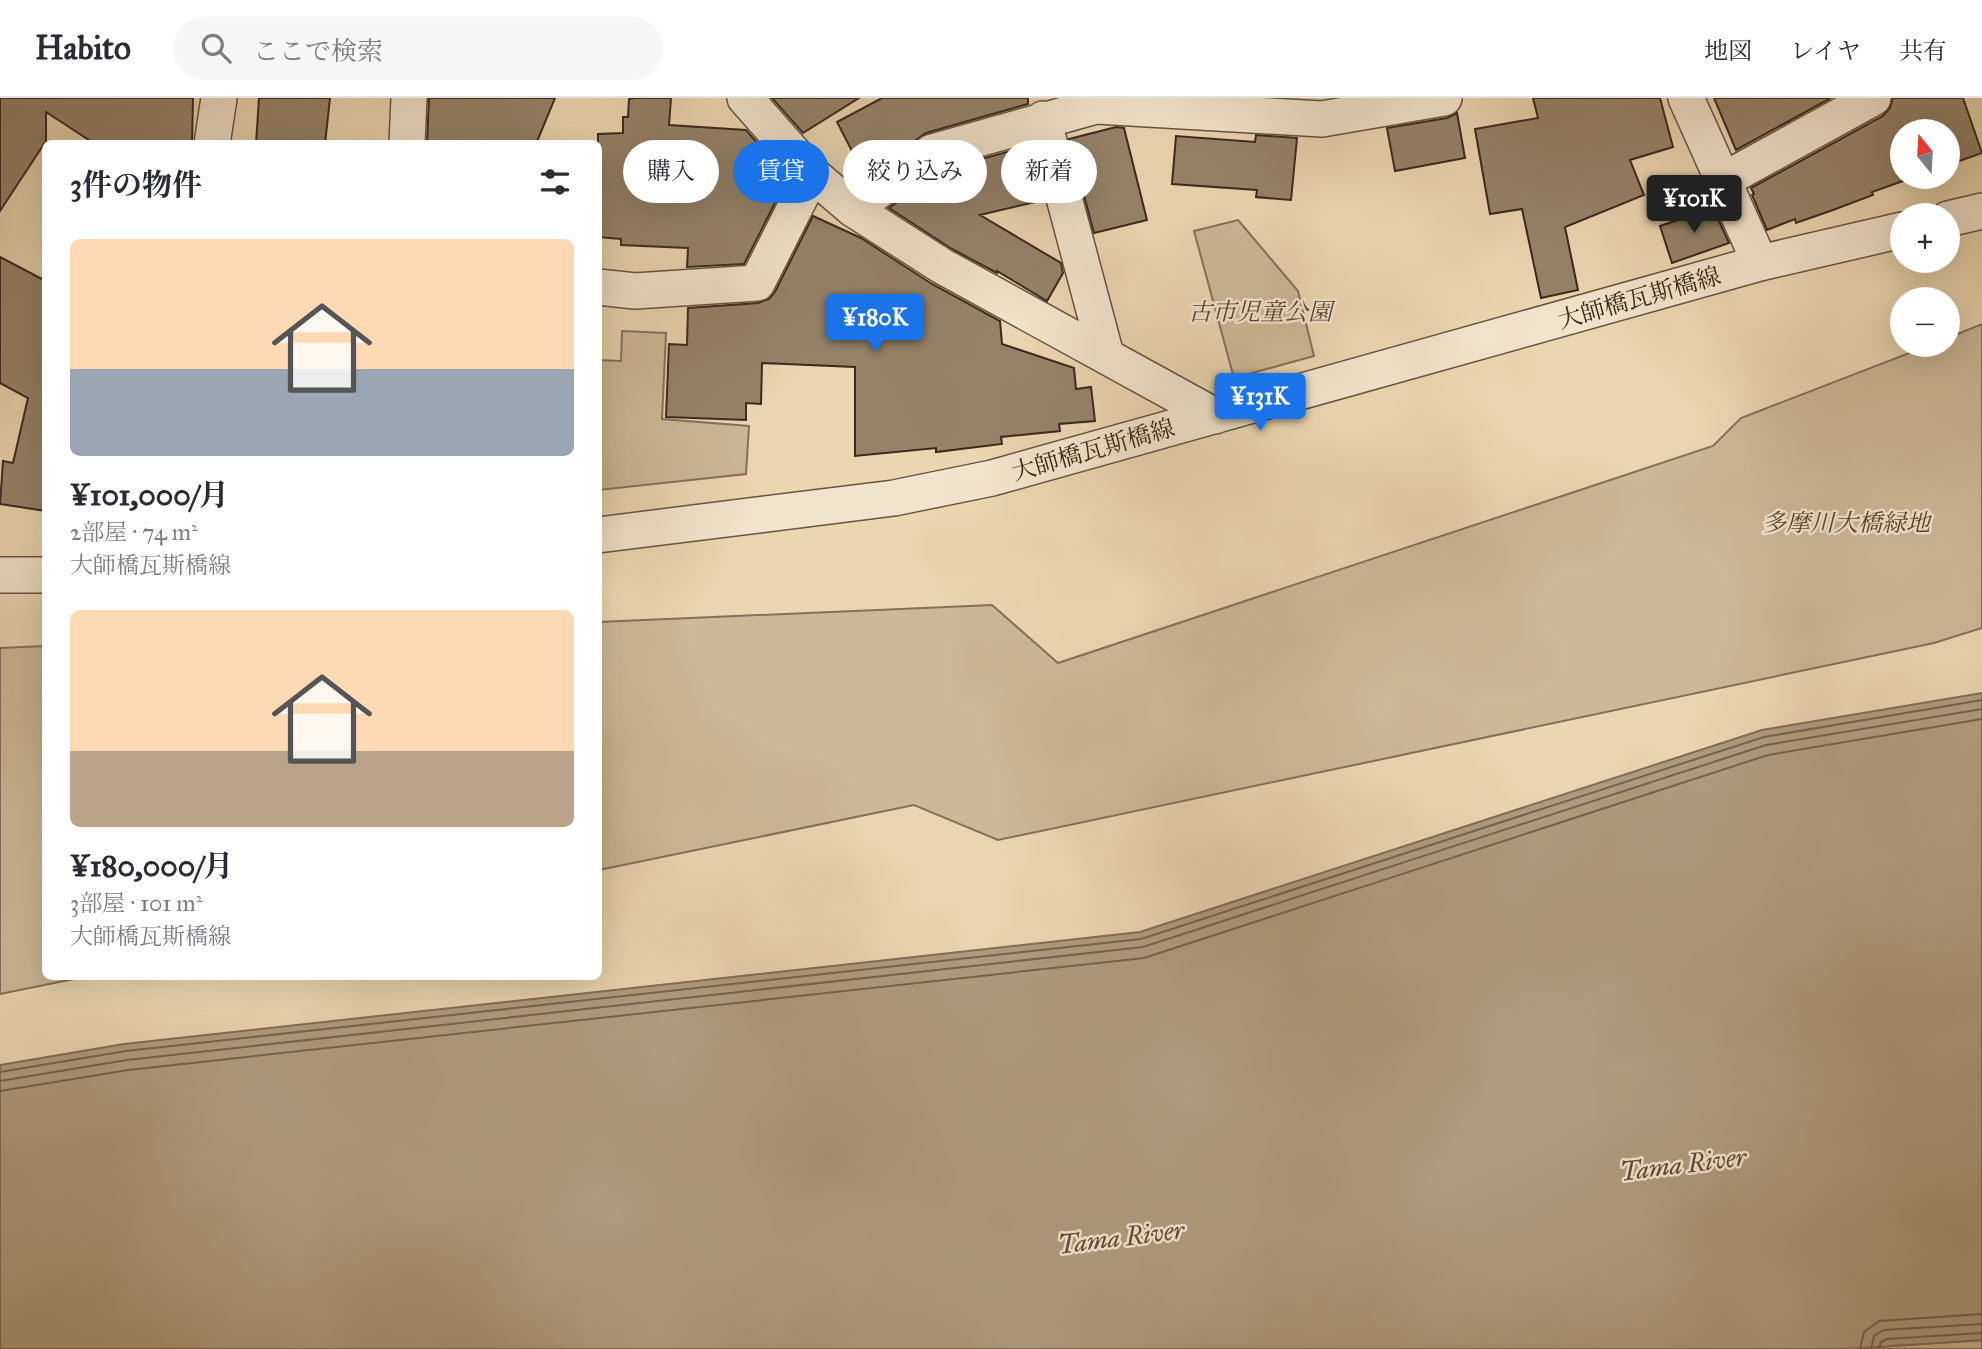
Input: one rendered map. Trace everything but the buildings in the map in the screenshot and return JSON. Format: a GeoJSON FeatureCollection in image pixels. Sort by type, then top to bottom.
{"type":"FeatureCollection","features":[{"type":"Feature","properties":{"kind":"street"},"geometry":{"type":"LineString","coordinates":[[213,140],[219,98]]}},
{"type":"Feature","properties":{"kind":"street"},"geometry":{"type":"LineString","coordinates":[[407,140],[409,98]]}},
{"type":"Feature","properties":{"kind":"street"},"geometry":{"type":"LineString","coordinates":[[745,98],[782,140]]}},
{"type":"Feature","properties":{"kind":"street"},"geometry":{"type":"LineString","coordinates":[[853,209],[932,152],[1096,102],[1322,119],[1444,98]]}},
{"type":"Feature","properties":{"kind":"street"},"geometry":{"type":"LineString","coordinates":[[1686,98],[1760,263]]}},
{"type":"Feature","properties":{"kind":"street"},"geometry":{"type":"LineString","coordinates":[[1722,181],[1873,98]]}},
{"type":"Feature","properties":{"kind":"street"},"geometry":{"type":"LineString","coordinates":[[1043,119],[1106,355]]}},
{"type":"Feature","properties":{"kind":"street"},"geometry":{"type":"LineString","coordinates":[[829,189],[853,209],[942,266],[1215,416]]}},
{"type":"Feature","properties":{"kind":"street"},"geometry":{"type":"LineString","coordinates":[[602,287],[635,291],[757,283],[797,203]]}},
{"type":"Feature","properties":{"kind":"street"},"geometry":{"type":"LineString","coordinates":[[1960,216],[1982,211]]}},
{"type":"Feature","properties":{"kind":"street","name":"大師橋瓦斯橋線"},"geometry":{"type":"LineString","coordinates":[[602,534],[894,498],[992,478],[1760,263],[1890,233]]}},
{"type":"Feature","properties":{"kind":"street"},"geometry":{"type":"LineString","coordinates":[[0,575],[42,575]]}},
{"type":"Feature","properties":{"kind":"green space","name":"古市児童公園"},"geometry":{"type":"Polygon","coordinates":[[[1238,220],[1298,291],[1314,356],[1234,378],[1194,231],[1238,220]]]}},
{"type":"Feature","properties":{"kind":"green space","name":"多摩川大橋緑地"},"geometry":{"type":"Polygon","coordinates":[[[1982,324],[1982,628],[1934,643],[998,840],[914,805],[602,869],[602,622],[992,605],[1058,663],[1713,446],[1741,418],[1899,357],[1960,357],[1960,333],[1982,324]]]}},
{"type":"Feature","properties":{"kind":"green space"},"geometry":{"type":"Polygon","coordinates":[[[622,331],[666,333],[662,419],[749,426],[746,474],[602,490],[602,360],[621,361],[622,331]]]}},
{"type":"Feature","properties":{"kind":"green space"},"geometry":{"type":"Polygon","coordinates":[[[42,646],[42,980],[69,980],[0,994],[0,648],[42,646]]]}},
{"type":"Feature","properties":{"kind":"green space"},"geometry":{"type":"Polygon","coordinates":[[[1982,1340],[1982,1349],[1848,1349],[1982,1340]]]}},
{"type":"Feature","properties":{"kind":"water","name":"Tama River"},"geometry":{"type":"Polygon","coordinates":[[[1982,693],[1982,1340],[1848,1349],[0,1349],[0,1065],[124,1044],[1140,932],[1762,730],[1982,693]]]}}]}
